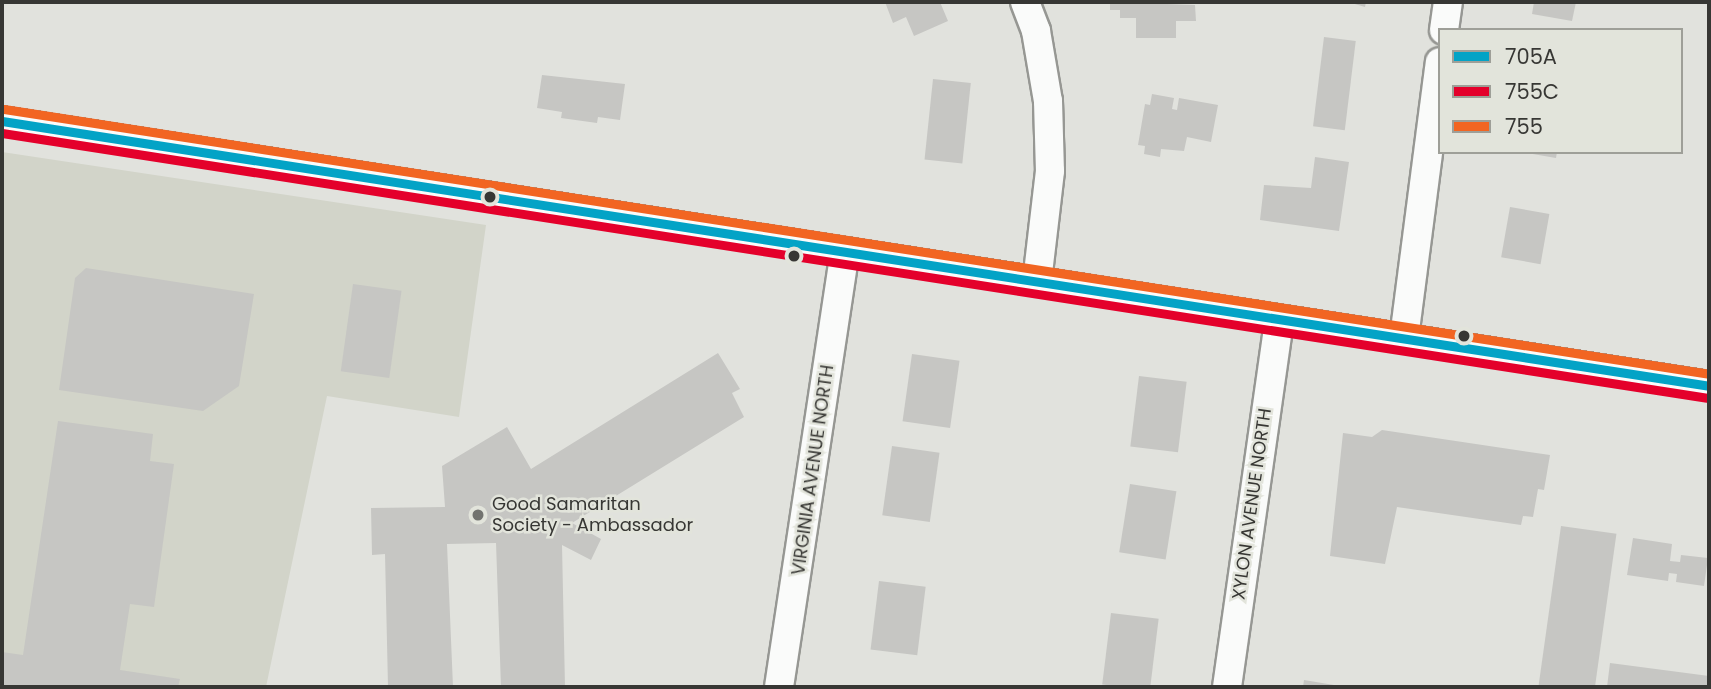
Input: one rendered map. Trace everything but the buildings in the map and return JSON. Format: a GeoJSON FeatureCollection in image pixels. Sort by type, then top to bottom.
{"type":"FeatureCollection","features":[{"type":"Feature","properties":{"kind":"street"},"geometry":{"type":"LineString","coordinates":[[1025,2],[1036,31],[1048,102],[1050,171],[1037,281]]}},
{"type":"Feature","properties":{"kind":"street"},"geometry":{"type":"LineString","coordinates":[[1444,28],[1448,2]]}},
{"type":"Feature","properties":{"kind":"street"},"geometry":{"type":"LineString","coordinates":[[1404,338],[1438,77]]}},
{"type":"Feature","properties":{"kind":"street"},"geometry":{"type":"LineString","coordinates":[[2,121],[1709,386]]}},
{"type":"Feature","properties":{"kind":"street","name":"VIRGINIA AVENUE NORTH"},"geometry":{"type":"LineString","coordinates":[[779,687],[845,253]]}},
{"type":"Feature","properties":{"kind":"street","name":"XYLON AVENUE NORTH"},"geometry":{"type":"LineString","coordinates":[[1227,687],[1279,321]]}},
{"type":"Feature","properties":{"kind":"shaded area"},"geometry":{"type":"Polygon","coordinates":[[[2,152],[486,225],[459,417],[327,396],[266,687],[2,687],[2,152]]]}},
{"type":"Feature","properties":{"kind":"transit line","name":"755"},"geometry":{"type":"LineString","coordinates":[[4,109],[1709,374]]}},
{"type":"Feature","properties":{"kind":"transit line","name":"705A"},"geometry":{"type":"LineString","coordinates":[[2,121],[1709,386]]}},
{"type":"Feature","properties":{"kind":"transit line","name":"755C"},"geometry":{"type":"LineString","coordinates":[[2,133],[1707,398]]}},
{"type":"Feature","properties":{"kind":"place","name":"Good Samaritan Society - Ambassador"},"geometry":{"type":"Point","coordinates":[478,515]}}]}
